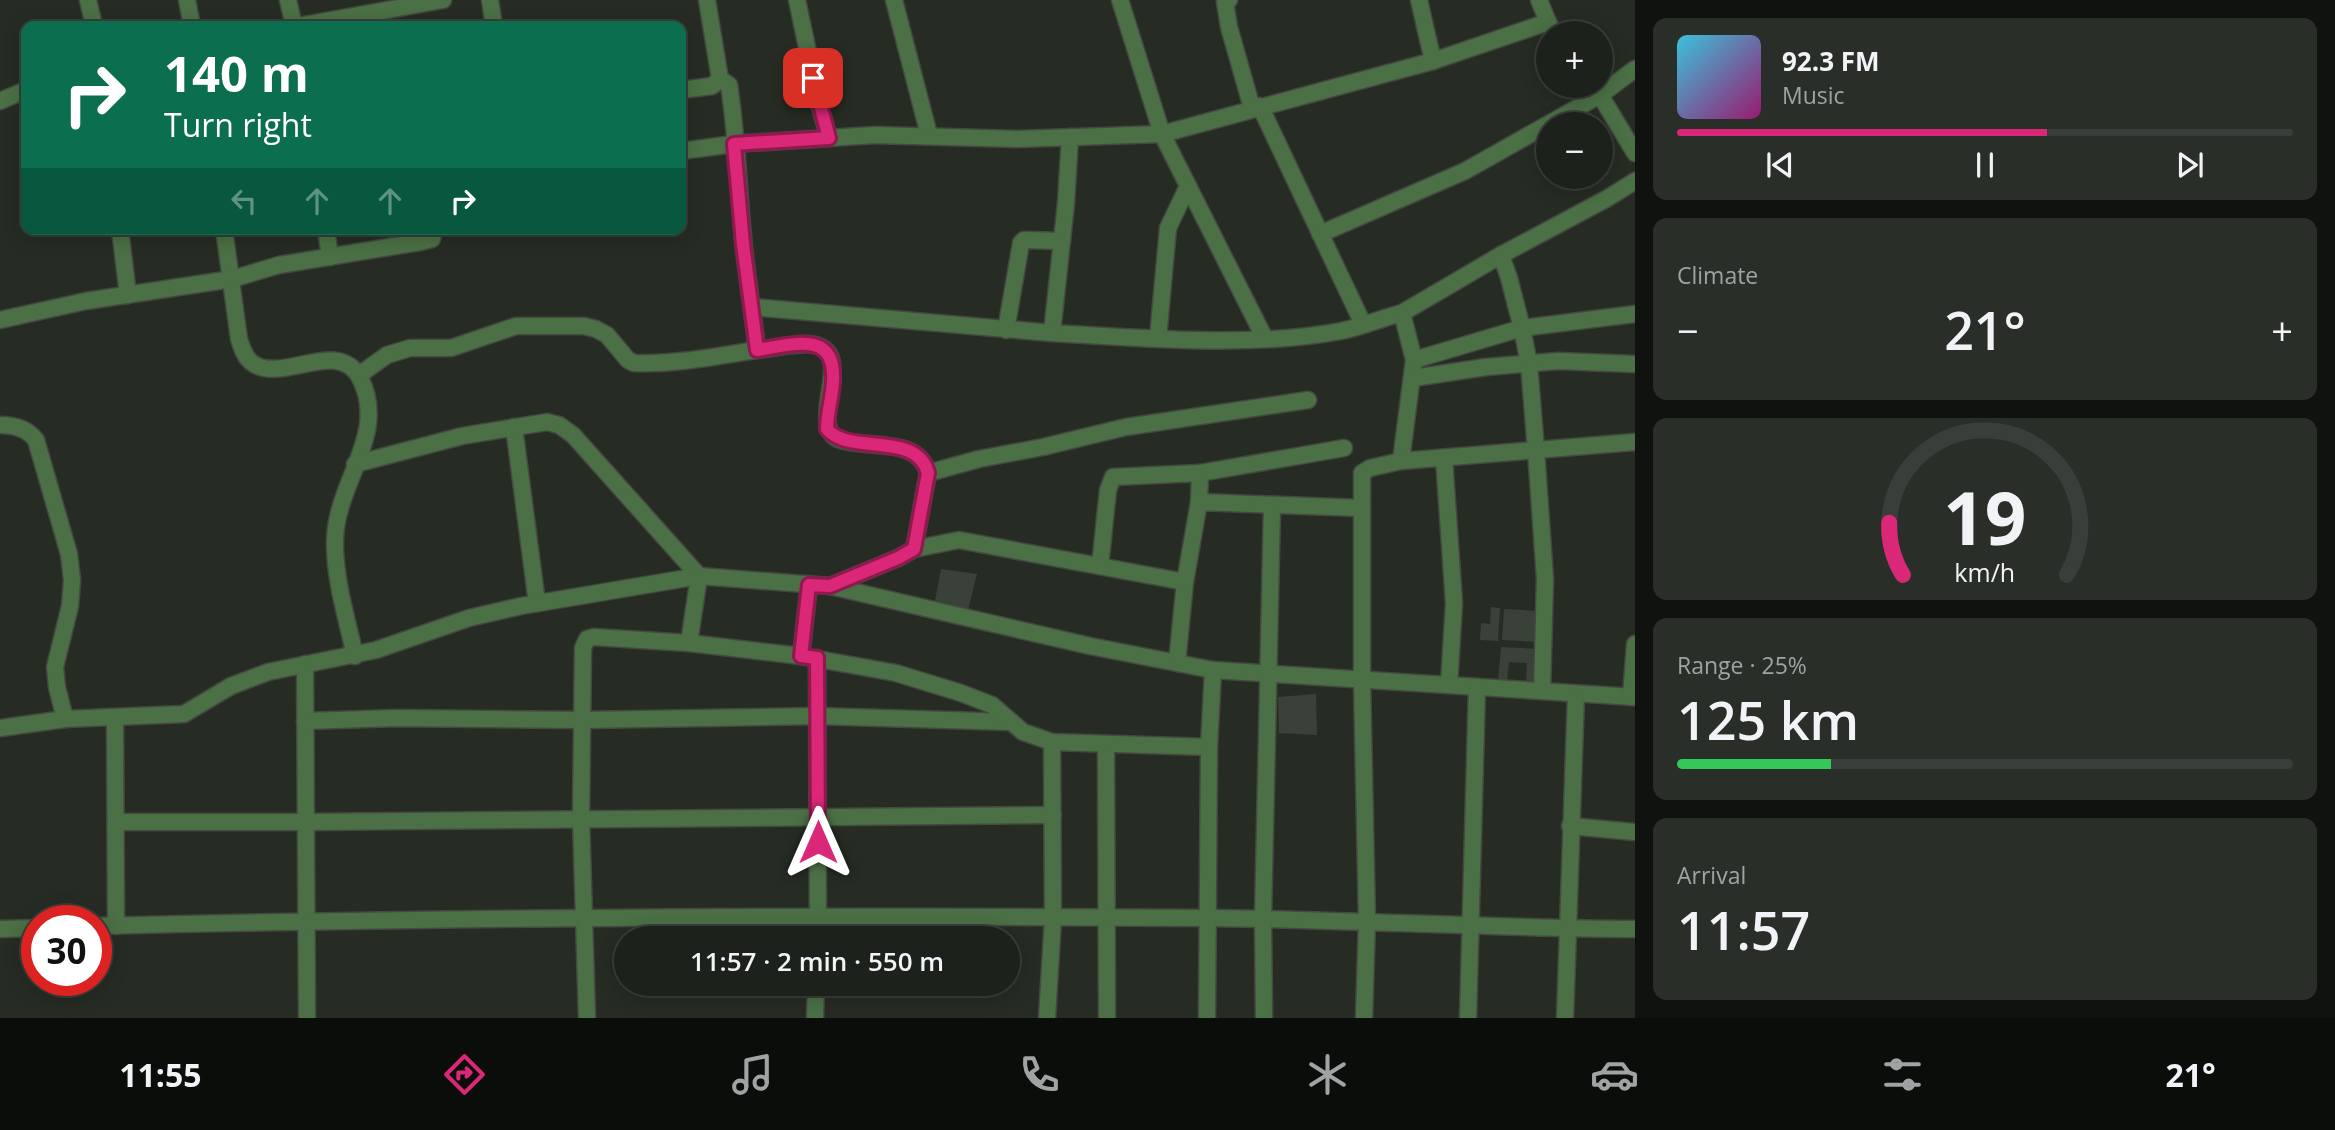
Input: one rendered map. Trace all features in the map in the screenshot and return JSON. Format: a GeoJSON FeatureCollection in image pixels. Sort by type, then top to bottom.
{"type":"FeatureCollection","features":[{"type":"Feature","properties":{"kind":"street"},"geometry":{"type":"LineString","coordinates":[[89,0],[93,21]]}},
{"type":"Feature","properties":{"kind":"street"},"geometry":{"type":"LineString","coordinates":[[187,0],[191,21]]}},
{"type":"Feature","properties":{"kind":"street"},"geometry":{"type":"LineString","coordinates":[[288,0],[294,21]]}},
{"type":"Feature","properties":{"kind":"street"},"geometry":{"type":"LineString","coordinates":[[329,21],[443,0]]}},
{"type":"Feature","properties":{"kind":"street"},"geometry":{"type":"LineString","coordinates":[[490,0],[493,21]]}},
{"type":"Feature","properties":{"kind":"street"},"geometry":{"type":"LineString","coordinates":[[707,0],[720,79],[729,85],[735,124],[734,144],[743,244],[757,350]]}},
{"type":"Feature","properties":{"kind":"street"},"geometry":{"type":"LineString","coordinates":[[797,0],[829,138]]}},
{"type":"Feature","properties":{"kind":"street"},"geometry":{"type":"LineString","coordinates":[[894,0],[929,135]]}},
{"type":"Feature","properties":{"kind":"street"},"geometry":{"type":"LineString","coordinates":[[1120,0],[1162,134],[1265,339]]}},
{"type":"Feature","properties":{"kind":"street"},"geometry":{"type":"LineString","coordinates":[[1419,0],[1433,61]]}},
{"type":"Feature","properties":{"kind":"street"},"geometry":{"type":"LineString","coordinates":[[1539,0],[1548,21]]}},
{"type":"Feature","properties":{"kind":"street"},"geometry":{"type":"LineString","coordinates":[[1226,1],[1229,27],[1256,107],[1363,324]]}},
{"type":"Feature","properties":{"kind":"street"},"geometry":{"type":"LineString","coordinates":[[686,150],[734,144],[829,138],[929,135],[1018,139],[1162,134],[1536,32]]}},
{"type":"Feature","properties":{"kind":"street"},"geometry":{"type":"LineString","coordinates":[[1613,81],[1635,69]]}},
{"type":"Feature","properties":{"kind":"street"},"geometry":{"type":"LineString","coordinates":[[686,89],[712,86],[720,79]]}},
{"type":"Feature","properties":{"kind":"street"},"geometry":{"type":"LineString","coordinates":[[0,101],[21,92]]}},
{"type":"Feature","properties":{"kind":"street"},"geometry":{"type":"LineString","coordinates":[[1320,234],[1465,171],[1584,98]]}},
{"type":"Feature","properties":{"kind":"street"},"geometry":{"type":"LineString","coordinates":[[1602,98],[1635,153]]}},
{"type":"Feature","properties":{"kind":"street"},"geometry":{"type":"LineString","coordinates":[[1052,332],[1070,137]]}},
{"type":"Feature","properties":{"kind":"street"},"geometry":{"type":"LineString","coordinates":[[752,307],[1006,330],[1158,338],[1265,339],[1340,331],[1402,313],[1501,255],[1606,200],[1635,181]]}},
{"type":"Feature","properties":{"kind":"street"},"geometry":{"type":"LineString","coordinates":[[1158,338],[1168,228],[1188,186]]}},
{"type":"Feature","properties":{"kind":"street"},"geometry":{"type":"LineString","coordinates":[[121,235],[128,295]]}},
{"type":"Feature","properties":{"kind":"street"},"geometry":{"type":"LineString","coordinates":[[225,235],[239,339],[244,355],[261,368],[338,362],[359,375],[368,398],[370,419],[367,438],[336,516],[334,543],[355,656]]}},
{"type":"Feature","properties":{"kind":"street"},"geometry":{"type":"LineString","coordinates":[[327,235],[330,257]]}},
{"type":"Feature","properties":{"kind":"street"},"geometry":{"type":"LineString","coordinates":[[0,320],[86,300],[232,279],[279,265],[430,240],[434,235]]}},
{"type":"Feature","properties":{"kind":"street"},"geometry":{"type":"LineString","coordinates":[[1006,330],[1021,243],[1031,239],[1062,242]]}},
{"type":"Feature","properties":{"kind":"street"},"geometry":{"type":"LineString","coordinates":[[1501,255],[1529,363],[1545,579],[1542,691]]}},
{"type":"Feature","properties":{"kind":"street"},"geometry":{"type":"LineString","coordinates":[[1401,461],[1413,378],[1413,360],[1402,313]]}},
{"type":"Feature","properties":{"kind":"street"},"geometry":{"type":"LineString","coordinates":[[1413,360],[1522,328],[1635,314]]}},
{"type":"Feature","properties":{"kind":"street"},"geometry":{"type":"LineString","coordinates":[[359,375],[387,355],[410,348],[451,348],[516,326],[584,326],[596,329],[607,335],[628,360],[634,363],[803,344],[824,349],[831,356],[833,366],[827,429],[839,439],[905,450],[926,465],[928,473],[914,549]]}},
{"type":"Feature","properties":{"kind":"street"},"geometry":{"type":"LineString","coordinates":[[1413,378],[1559,361],[1635,364]]}},
{"type":"Feature","properties":{"kind":"street"},"geometry":{"type":"LineString","coordinates":[[928,473],[1126,427],[1308,400]]}},
{"type":"Feature","properties":{"kind":"street"},"geometry":{"type":"LineString","coordinates":[[355,464],[462,436],[547,422],[559,425],[573,435],[699,576]]}},
{"type":"Feature","properties":{"kind":"street"},"geometry":{"type":"LineString","coordinates":[[0,425],[18,427],[31,433],[36,440],[69,554],[72,580],[70,606],[55,667],[65,719]]}},
{"type":"Feature","properties":{"kind":"street"},"geometry":{"type":"LineString","coordinates":[[514,427],[537,603]]}},
{"type":"Feature","properties":{"kind":"street"},"geometry":{"type":"LineString","coordinates":[[1364,1018],[1367,920],[1361,480],[1364,471],[1401,461],[1635,442]]}},
{"type":"Feature","properties":{"kind":"street"},"geometry":{"type":"LineString","coordinates":[[1100,566],[1108,490],[1113,477],[1200,473],[1344,449]]}},
{"type":"Feature","properties":{"kind":"street"},"geometry":{"type":"LineString","coordinates":[[1444,457],[1454,603],[1449,685]]}},
{"type":"Feature","properties":{"kind":"street"},"geometry":{"type":"LineString","coordinates":[[1177,663],[1185,582],[1199,502],[1200,473]]}},
{"type":"Feature","properties":{"kind":"street"},"geometry":{"type":"LineString","coordinates":[[1199,502],[1361,508]]}},
{"type":"Feature","properties":{"kind":"street"},"geometry":{"type":"LineString","coordinates":[[1264,1018],[1263,919],[1272,506]]}},
{"type":"Feature","properties":{"kind":"street"},"geometry":{"type":"LineString","coordinates":[[830,586],[914,549],[959,540],[1185,582]]}},
{"type":"Feature","properties":{"kind":"street"},"geometry":{"type":"LineString","coordinates":[[0,728],[65,719],[184,714],[231,686],[268,672],[355,656],[469,618],[537,603],[699,576],[830,586],[1090,646],[1213,670],[1362,681],[1633,697],[1635,644]]}},
{"type":"Feature","properties":{"kind":"street"},"geometry":{"type":"LineString","coordinates":[[689,643],[699,576]]}},
{"type":"Feature","properties":{"kind":"street"},"geometry":{"type":"LineString","coordinates":[[809,585],[809,657],[817,716],[819,926]]}},
{"type":"Feature","properties":{"kind":"street"},"geometry":{"type":"LineString","coordinates":[[587,1018],[581,818],[583,648],[587,639],[594,637],[689,643],[809,657],[896,673],[992,705],[1030,736],[1052,742],[1209,747]]}},
{"type":"Feature","properties":{"kind":"street"},"geometry":{"type":"LineString","coordinates":[[305,664],[307,1018]]}},
{"type":"Feature","properties":{"kind":"street"},"geometry":{"type":"LineString","coordinates":[[1207,1018],[1209,747],[1213,670]]}},
{"type":"Feature","properties":{"kind":"street"},"geometry":{"type":"LineString","coordinates":[[1468,1018],[1477,687]]}},
{"type":"Feature","properties":{"kind":"street"},"geometry":{"type":"LineString","coordinates":[[1565,1018],[1576,694]]}},
{"type":"Feature","properties":{"kind":"street"},"geometry":{"type":"LineString","coordinates":[[305,721],[397,718],[582,720],[817,716],[1011,722]]}},
{"type":"Feature","properties":{"kind":"street"},"geometry":{"type":"LineString","coordinates":[[115,718],[116,926]]}},
{"type":"Feature","properties":{"kind":"street"},"geometry":{"type":"LineString","coordinates":[[1048,1018],[1052,918],[1052,742]]}},
{"type":"Feature","properties":{"kind":"street"},"geometry":{"type":"LineString","coordinates":[[1106,745],[1107,1018]]}},
{"type":"Feature","properties":{"kind":"street"},"geometry":{"type":"LineString","coordinates":[[116,822],[1053,815]]}},
{"type":"Feature","properties":{"kind":"street"},"geometry":{"type":"LineString","coordinates":[[1570,826],[1635,832]]}},
{"type":"Feature","properties":{"kind":"street"},"geometry":{"type":"LineString","coordinates":[[112,926],[308,921],[1207,918],[1367,920],[1471,926],[1635,929]]}},
{"type":"Feature","properties":{"kind":"street"},"geometry":{"type":"LineString","coordinates":[[0,929],[21,928]]}},
{"type":"Feature","properties":{"kind":"street"},"geometry":{"type":"LineString","coordinates":[[815,1018],[816,996]]}},
{"type":"Feature","properties":{"kind":"building"},"geometry":{"type":"Polygon","coordinates":[[[941,569],[977,574],[967,614],[934,606],[941,569]]]}},
{"type":"Feature","properties":{"kind":"building"},"geometry":{"type":"Polygon","coordinates":[[[1491,607],[1500,608],[1498,641],[1480,640],[1481,623],[1490,624],[1491,607]]]}},
{"type":"Feature","properties":{"kind":"building"},"geometry":{"type":"Polygon","coordinates":[[[1504,609],[1539,611],[1537,642],[1502,640],[1504,609]]]}},
{"type":"Feature","properties":{"kind":"building"},"geometry":{"type":"Polygon","coordinates":[[[1501,647],[1538,649],[1536,682],[1526,682],[1527,663],[1509,662],[1507,681],[1498,681],[1501,647]]]}},
{"type":"Feature","properties":{"kind":"building"},"geometry":{"type":"Polygon","coordinates":[[[1316,694],[1317,735],[1279,733],[1278,697],[1316,694]]]}},
{"type":"Feature","properties":{"kind":"route"},"geometry":{"type":"LineString","coordinates":[[813,78],[829,138],[734,144],[743,244],[757,350],[803,344],[824,349],[831,356],[833,366],[832,392],[827,414],[827,429],[831,434],[839,439],[905,450],[926,465],[928,473],[914,549],[830,586],[809,585],[801,656],[817,658],[818,842]]}}]}
